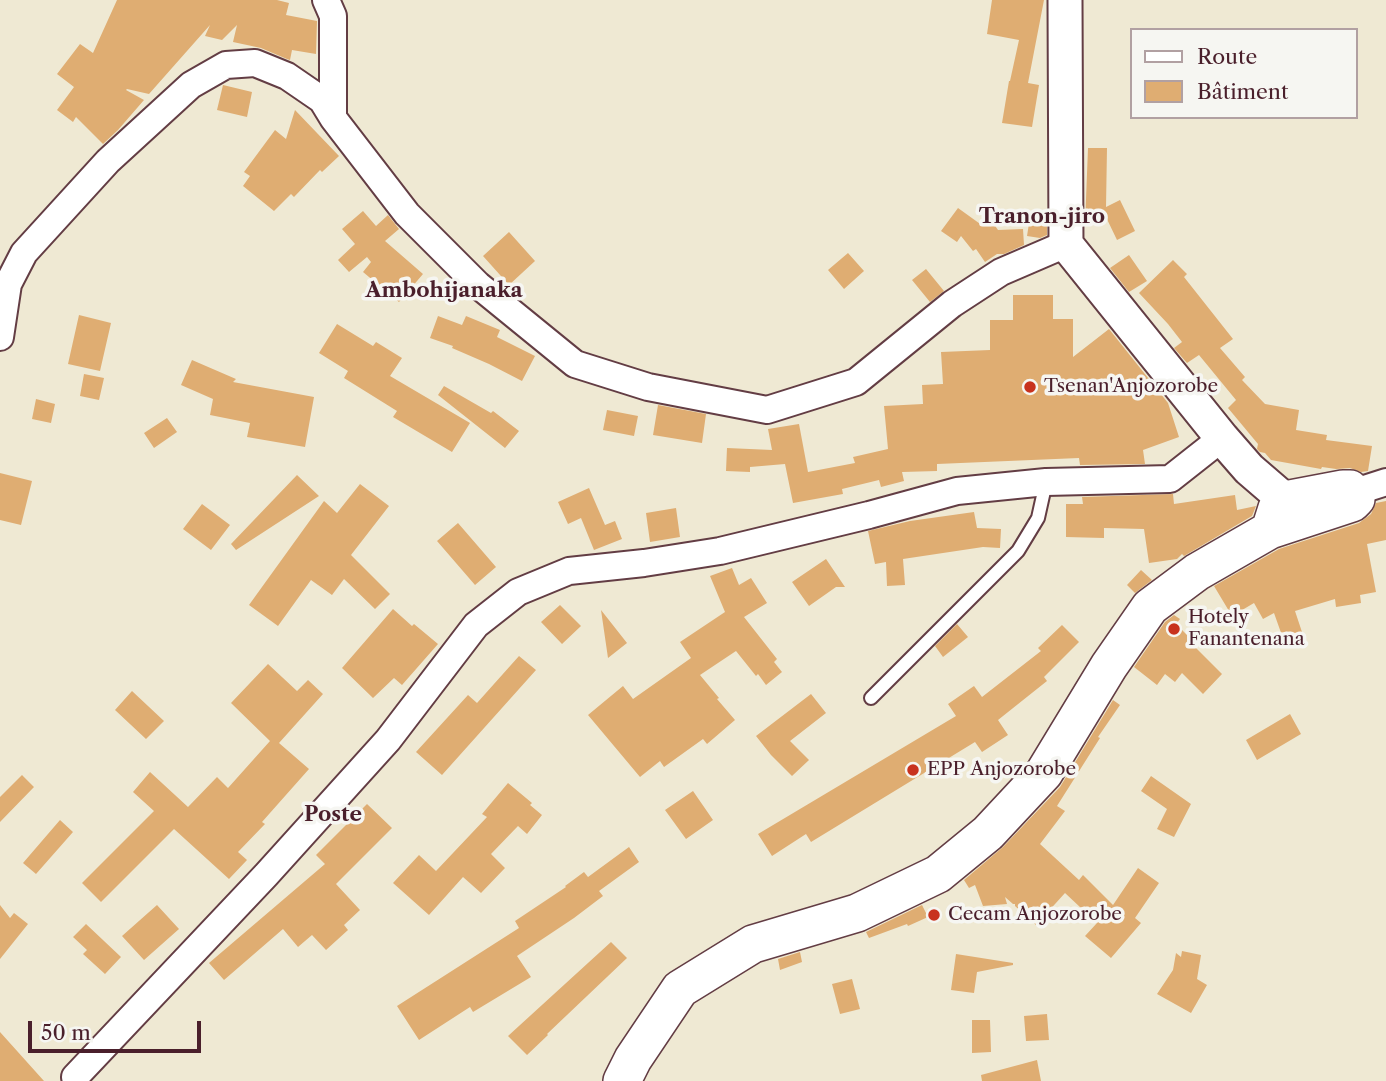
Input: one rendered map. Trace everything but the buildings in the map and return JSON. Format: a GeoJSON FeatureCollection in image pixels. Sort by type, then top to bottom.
{"type":"FeatureCollection","features":[{"type":"Feature","properties":{"kind":"main road"},"geometry":{"type":"LineString","coordinates":[[622,1081],[633,1059],[680,989],[753,944],[857,913],[938,874],[988,833],[1044,773],[1109,666],[1150,607],[1278,515],[1352,503],[1370,487]]}},
{"type":"Feature","properties":{"kind":"street"},"geometry":{"type":"LineString","coordinates":[[326,0],[333,16],[332,118]]}},
{"type":"Feature","properties":{"kind":"street"},"geometry":{"type":"LineString","coordinates":[[1065,0],[1066,244],[1249,469],[1278,515]]}},
{"type":"Feature","properties":{"kind":"street"},"geometry":{"type":"LineString","coordinates":[[0,337],[8,284],[24,253],[108,161],[191,85],[226,65],[255,63],[287,76],[322,100],[332,118],[407,214],[478,285],[575,364],[648,387],[767,410],[856,382],[952,304],[1001,272],[1066,244]]}},
{"type":"Feature","properties":{"kind":"street"},"geometry":{"type":"LineString","coordinates":[[75,1077],[266,875],[388,740],[476,625],[518,592],[569,571],[644,564],[720,551],[957,491],[1046,482],[1170,479],[1222,438]]}},
{"type":"Feature","properties":{"kind":"lane"},"geometry":{"type":"LineString","coordinates":[[871,698],[1018,551],[1038,518],[1046,482]]}},
{"type":"Feature","properties":{"kind":"place","name":"Tsenan'Anjozorobe"},"geometry":{"type":"Point","coordinates":[1030,387]}},
{"type":"Feature","properties":{"kind":"place","name":"Hotely Fanantenana"},"geometry":{"type":"Point","coordinates":[1174,629]}},
{"type":"Feature","properties":{"kind":"place","name":"EPP Anjozorobe"},"geometry":{"type":"Point","coordinates":[913,770]}},
{"type":"Feature","properties":{"kind":"place","name":"Cecam Anjozorobe"},"geometry":{"type":"Point","coordinates":[934,915]}},
{"type":"Feature","properties":{"kind":"district","name":"Tranon-jiro"},"geometry":{"type":"Point","coordinates":[1042,217]}},
{"type":"Feature","properties":{"kind":"district","name":"Ambohijanaka"},"geometry":{"type":"Point","coordinates":[444,291]}},
{"type":"Feature","properties":{"kind":"district","name":"Poste"},"geometry":{"type":"Point","coordinates":[333,815]}}]}
